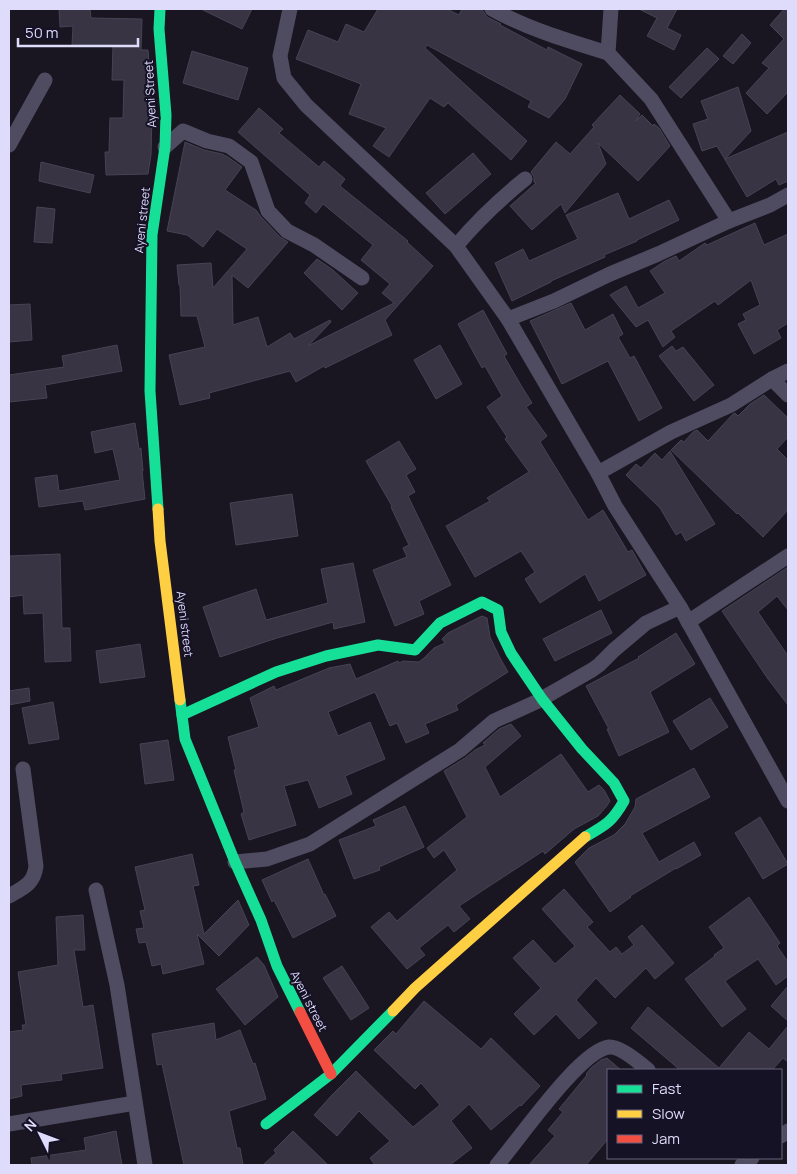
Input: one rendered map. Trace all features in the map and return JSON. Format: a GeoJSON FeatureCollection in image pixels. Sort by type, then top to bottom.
{"type":"FeatureCollection","features":[{"type":"Feature","properties":{"kind":"street","name":"Ayeni Street"},"geometry":{"type":"LineString","coordinates":[[160,9],[159,29],[166,115],[165,147]]}},
{"type":"Feature","properties":{"kind":"street"},"geometry":{"type":"LineString","coordinates":[[290,9],[280,56],[284,78],[306,105],[456,246],[508,319],[598,473],[615,506],[680,607],[788,801]]}},
{"type":"Feature","properties":{"kind":"street"},"geometry":{"type":"LineString","coordinates":[[492,9],[560,38],[608,53],[651,99],[729,221]]}},
{"type":"Feature","properties":{"kind":"street"},"geometry":{"type":"LineString","coordinates":[[608,53],[611,9]]}},
{"type":"Feature","properties":{"kind":"street"},"geometry":{"type":"LineString","coordinates":[[9,145],[45,80]]}},
{"type":"Feature","properties":{"kind":"street"},"geometry":{"type":"LineString","coordinates":[[165,147],[183,131],[207,141],[229,146],[251,162],[268,211],[287,231],[314,245],[362,278]]}},
{"type":"Feature","properties":{"kind":"street","name":"Ayeni street"},"geometry":{"type":"LineString","coordinates":[[165,147],[152,235],[150,391],[160,540],[185,739],[235,862],[261,920],[277,966],[331,1074]]}},
{"type":"Feature","properties":{"kind":"street"},"geometry":{"type":"LineString","coordinates":[[456,246],[502,197],[524,179]]}},
{"type":"Feature","properties":{"kind":"street"},"geometry":{"type":"LineString","coordinates":[[508,319],[554,301],[729,221],[770,205],[788,195]]}},
{"type":"Feature","properties":{"kind":"street"},"geometry":{"type":"LineString","coordinates":[[598,473],[671,432],[731,405],[788,371]]}},
{"type":"Feature","properties":{"kind":"street"},"geometry":{"type":"LineString","coordinates":[[772,379],[788,395]]}},
{"type":"Feature","properties":{"kind":"street"},"geometry":{"type":"LineString","coordinates":[[688,622],[788,556]]}},
{"type":"Feature","properties":{"kind":"street"},"geometry":{"type":"LineString","coordinates":[[182,715],[276,672],[326,656],[378,645],[415,650],[440,622],[482,602],[498,610],[501,632],[511,654],[542,699],[582,749],[614,783],[624,801],[616,815],[605,826],[582,838],[415,988],[331,1074],[266,1124]]}},
{"type":"Feature","properties":{"kind":"street"},"geometry":{"type":"LineString","coordinates":[[235,862],[267,859],[310,844],[460,750],[494,721],[542,699],[592,670],[646,623],[680,607]]}},
{"type":"Feature","properties":{"kind":"street"},"geometry":{"type":"LineString","coordinates":[[9,896],[32,881],[36,866],[23,769]]}},
{"type":"Feature","properties":{"kind":"street"},"geometry":{"type":"LineString","coordinates":[[96,890],[117,985],[145,1165]]}},
{"type":"Feature","properties":{"kind":"street"},"geometry":{"type":"LineString","coordinates":[[497,1165],[578,1067],[599,1050],[611,1046],[622,1051],[647,1069]]}},
{"type":"Feature","properties":{"kind":"street"},"geometry":{"type":"LineString","coordinates":[[9,1124],[135,1103]]}},
{"type":"Feature","properties":{"kind":"building"},"geometry":{"type":"Polygon","coordinates":[[[59,9],[90,9],[91,18],[142,19],[141,50],[148,50],[153,115],[148,174],[106,175],[105,152],[109,152],[110,118],[123,118],[124,80],[112,80],[113,45],[72,45],[73,26],[60,27],[59,9]]]}},
{"type":"Feature","properties":{"kind":"building"},"geometry":{"type":"Polygon","coordinates":[[[201,9],[252,9],[242,29],[201,9]]]}},
{"type":"Feature","properties":{"kind":"building"},"geometry":{"type":"Polygon","coordinates":[[[378,9],[447,9],[459,15],[462,9],[479,9],[487,17],[500,25],[547,50],[548,47],[582,64],[565,99],[549,118],[528,107],[531,101],[427,45],[425,48],[527,141],[511,160],[448,103],[444,107],[430,98],[389,157],[373,146],[386,128],[349,114],[361,84],[296,59],[308,30],[338,42],[346,24],[364,32],[378,9]]]}},
{"type":"Feature","properties":{"kind":"building"},"geometry":{"type":"Polygon","coordinates":[[[639,9],[677,9],[667,28],[681,35],[674,50],[647,36],[657,18],[639,9]]]}},
{"type":"Feature","properties":{"kind":"building"},"geometry":{"type":"Polygon","coordinates":[[[784,9],[788,9],[788,92],[767,114],[746,93],[769,68],[762,63],[784,39],[770,25],[784,9]]]}},
{"type":"Feature","properties":{"kind":"building"},"geometry":{"type":"Polygon","coordinates":[[[742,34],[751,43],[733,64],[723,56],[742,34]]]}},
{"type":"Feature","properties":{"kind":"building"},"geometry":{"type":"Polygon","coordinates":[[[707,48],[719,59],[681,98],[669,87],[707,48]]]}},
{"type":"Feature","properties":{"kind":"building"},"geometry":{"type":"Polygon","coordinates":[[[192,51],[248,68],[238,100],[183,83],[192,51]]]}},
{"type":"Feature","properties":{"kind":"building"},"geometry":{"type":"Polygon","coordinates":[[[738,87],[751,131],[725,159],[788,132],[788,181],[779,185],[776,179],[747,197],[717,146],[702,151],[693,124],[708,119],[701,101],[738,87]]]}},
{"type":"Feature","properties":{"kind":"building"},"geometry":{"type":"Polygon","coordinates":[[[620,95],[640,114],[636,121],[642,115],[653,126],[654,124],[659,128],[670,146],[638,181],[598,143],[606,164],[565,213],[561,204],[532,230],[510,206],[536,183],[531,172],[556,142],[570,154],[594,127],[592,125],[620,95]]]}},
{"type":"Feature","properties":{"kind":"building"},"geometry":{"type":"Polygon","coordinates":[[[259,108],[283,129],[279,133],[319,167],[324,161],[345,179],[340,186],[408,241],[433,266],[385,320],[392,335],[325,368],[324,366],[296,382],[290,371],[209,393],[210,398],[180,405],[169,355],[205,347],[197,316],[181,316],[177,265],[211,263],[213,288],[247,249],[217,229],[203,247],[187,235],[167,231],[185,142],[204,150],[222,154],[242,167],[225,190],[256,210],[280,237],[288,242],[248,288],[232,275],[233,325],[258,317],[267,347],[290,333],[294,339],[330,320],[331,322],[308,346],[394,303],[382,293],[390,284],[361,260],[373,245],[323,204],[316,213],[305,203],[310,195],[238,132],[259,108]]]}},
{"type":"Feature","properties":{"kind":"building"},"geometry":{"type":"Polygon","coordinates":[[[473,153],[491,174],[445,214],[426,193],[473,153]]]}},
{"type":"Feature","properties":{"kind":"building"},"geometry":{"type":"Polygon","coordinates":[[[41,162],[94,175],[90,193],[39,181],[41,162]]]}},
{"type":"Feature","properties":{"kind":"building"},"geometry":{"type":"Polygon","coordinates":[[[618,193],[629,219],[669,200],[679,220],[512,301],[495,263],[523,249],[529,261],[578,239],[566,215],[618,193]]]}},
{"type":"Feature","properties":{"kind":"building"},"geometry":{"type":"Polygon","coordinates":[[[37,207],[55,209],[52,243],[34,242],[37,207]]]}},
{"type":"Feature","properties":{"kind":"building"},"geometry":{"type":"Polygon","coordinates":[[[755,223],[764,245],[788,234],[788,323],[777,330],[781,338],[754,354],[738,324],[746,320],[743,314],[760,305],[751,280],[718,305],[715,301],[671,331],[675,337],[663,347],[648,320],[636,327],[610,295],[626,286],[638,308],[665,293],[650,271],[676,256],[679,261],[705,243],[707,245],[755,223]]]}},
{"type":"Feature","properties":{"kind":"building"},"geometry":{"type":"Polygon","coordinates":[[[317,259],[333,270],[358,293],[342,310],[304,273],[317,259]]]}},
{"type":"Feature","properties":{"kind":"building"},"geometry":{"type":"Polygon","coordinates":[[[571,303],[585,330],[613,314],[623,334],[618,337],[630,358],[634,356],[662,408],[639,421],[608,361],[562,384],[530,321],[571,303]]]}},
{"type":"Feature","properties":{"kind":"building"},"geometry":{"type":"Polygon","coordinates":[[[30,304],[32,340],[9,342],[9,305],[30,304]]]}},
{"type":"Feature","properties":{"kind":"building"},"geometry":{"type":"Polygon","coordinates":[[[483,310],[507,354],[504,356],[532,403],[526,407],[547,436],[540,442],[588,520],[603,510],[628,552],[632,550],[646,575],[599,601],[585,574],[540,603],[525,579],[535,572],[521,551],[475,577],[446,526],[490,501],[487,498],[529,472],[505,439],[507,437],[487,407],[502,396],[485,366],[482,368],[458,324],[483,310]]]}},
{"type":"Feature","properties":{"kind":"building"},"geometry":{"type":"Polygon","coordinates":[[[117,345],[122,371],[45,385],[47,398],[9,402],[9,375],[64,367],[62,356],[117,345]]]}},
{"type":"Feature","properties":{"kind":"building"},"geometry":{"type":"Polygon","coordinates":[[[440,345],[462,384],[436,399],[414,360],[440,345]]]}},
{"type":"Feature","properties":{"kind":"building"},"geometry":{"type":"Polygon","coordinates":[[[672,346],[676,351],[683,347],[714,385],[694,401],[659,356],[672,346]]]}},
{"type":"Feature","properties":{"kind":"building"},"geometry":{"type":"Polygon","coordinates":[[[764,395],[788,418],[788,437],[777,449],[788,460],[788,510],[763,537],[671,450],[681,440],[684,442],[697,430],[708,441],[733,414],[735,413],[738,416],[750,404],[764,395]]]}},
{"type":"Feature","properties":{"kind":"building"},"geometry":{"type":"Polygon","coordinates":[[[135,423],[139,449],[141,448],[145,499],[85,510],[83,501],[39,507],[35,478],[57,475],[59,491],[120,480],[113,449],[95,453],[91,432],[135,423]]]}},
{"type":"Feature","properties":{"kind":"building"},"geometry":{"type":"Polygon","coordinates":[[[399,441],[416,469],[406,475],[415,492],[408,496],[451,585],[419,601],[424,614],[395,626],[373,570],[407,557],[403,548],[409,545],[392,506],[366,461],[399,441]]]}},
{"type":"Feature","properties":{"kind":"building"},"geometry":{"type":"Polygon","coordinates":[[[670,451],[715,524],[686,541],[681,532],[676,535],[660,508],[626,475],[636,464],[641,468],[655,453],[662,460],[670,451]]]}},
{"type":"Feature","properties":{"kind":"building"},"geometry":{"type":"Polygon","coordinates":[[[292,494],[298,536],[236,545],[230,503],[292,494]]]}},
{"type":"Feature","properties":{"kind":"building"},"geometry":{"type":"Polygon","coordinates":[[[60,554],[62,628],[70,628],[71,661],[45,662],[43,613],[24,614],[23,595],[9,597],[9,556],[60,554]]]}},
{"type":"Feature","properties":{"kind":"building"},"geometry":{"type":"Polygon","coordinates":[[[353,563],[365,622],[334,629],[333,622],[220,657],[203,607],[256,589],[266,620],[328,603],[321,569],[353,563]]]}},
{"type":"Feature","properties":{"kind":"building"},"geometry":{"type":"Polygon","coordinates":[[[788,567],[788,610],[777,596],[758,612],[788,656],[788,705],[722,611],[788,567]]]}},
{"type":"Feature","properties":{"kind":"building"},"geometry":{"type":"Polygon","coordinates":[[[601,610],[612,633],[555,661],[543,639],[601,610]]]}},
{"type":"Feature","properties":{"kind":"building"},"geometry":{"type":"Polygon","coordinates":[[[482,616],[487,618],[490,637],[508,672],[456,705],[458,710],[425,724],[429,733],[406,743],[397,723],[390,726],[375,692],[328,712],[338,736],[370,722],[385,759],[345,776],[352,794],[319,808],[308,780],[284,786],[296,825],[249,840],[241,814],[244,812],[228,737],[259,727],[250,698],[274,686],[276,690],[329,668],[350,664],[356,679],[398,661],[399,663],[403,661],[419,662],[434,648],[445,643],[442,639],[448,633],[482,616]]]}},
{"type":"Feature","properties":{"kind":"building"},"geometry":{"type":"Polygon","coordinates":[[[676,633],[695,664],[650,692],[669,732],[619,756],[607,729],[609,729],[586,686],[639,658],[676,633]]]}},
{"type":"Feature","properties":{"kind":"building"},"geometry":{"type":"Polygon","coordinates":[[[140,644],[145,677],[100,683],[96,651],[140,644]]]}},
{"type":"Feature","properties":{"kind":"building"},"geometry":{"type":"Polygon","coordinates":[[[29,688],[30,701],[9,705],[9,691],[29,688]]]}},
{"type":"Feature","properties":{"kind":"building"},"geometry":{"type":"Polygon","coordinates":[[[710,698],[728,727],[691,750],[673,721],[710,698]]]}},
{"type":"Feature","properties":{"kind":"building"},"geometry":{"type":"Polygon","coordinates":[[[53,702],[59,739],[29,744],[22,708],[53,702]]]}},
{"type":"Feature","properties":{"kind":"building"},"geometry":{"type":"Polygon","coordinates":[[[511,724],[521,736],[485,767],[500,797],[561,754],[588,792],[599,785],[610,801],[598,816],[574,829],[545,854],[543,851],[459,906],[470,919],[454,932],[448,925],[419,948],[425,955],[407,969],[371,927],[389,912],[397,921],[457,870],[444,850],[434,858],[427,848],[467,817],[444,771],[485,745],[483,743],[499,729],[511,724]]]}},
{"type":"Feature","properties":{"kind":"building"},"geometry":{"type":"Polygon","coordinates":[[[168,740],[174,780],[145,784],[140,744],[168,740]]]}},
{"type":"Feature","properties":{"kind":"building"},"geometry":{"type":"Polygon","coordinates":[[[694,768],[710,797],[642,833],[659,862],[694,842],[701,855],[630,896],[610,912],[575,862],[589,848],[614,835],[625,824],[635,807],[636,799],[694,768]]]}},
{"type":"Feature","properties":{"kind":"building"},"geometry":{"type":"Polygon","coordinates":[[[405,806],[424,847],[379,867],[380,870],[354,879],[339,840],[376,826],[373,820],[405,806]]]}},
{"type":"Feature","properties":{"kind":"building"},"geometry":{"type":"Polygon","coordinates":[[[760,817],[788,864],[763,879],[735,833],[760,817]]]}},
{"type":"Feature","properties":{"kind":"building"},"geometry":{"type":"Polygon","coordinates":[[[192,854],[199,885],[193,886],[204,934],[238,900],[249,925],[219,956],[197,934],[204,964],[163,974],[161,964],[152,966],[146,942],[139,943],[136,929],[144,928],[140,911],[145,910],[135,867],[192,854]]]}},
{"type":"Feature","properties":{"kind":"building"},"geometry":{"type":"Polygon","coordinates":[[[308,859],[324,895],[336,916],[293,938],[274,900],[272,902],[262,880],[308,859]]]}},
{"type":"Feature","properties":{"kind":"building"},"geometry":{"type":"Polygon","coordinates":[[[564,889],[593,922],[587,927],[610,952],[616,947],[622,954],[634,945],[628,937],[642,925],[674,963],[655,979],[646,968],[615,998],[596,978],[576,1000],[597,1023],[579,1039],[556,1014],[534,1035],[514,1014],[541,988],[513,958],[533,940],[555,964],[575,946],[542,909],[564,889]]]}},
{"type":"Feature","properties":{"kind":"building"},"geometry":{"type":"Polygon","coordinates":[[[749,897],[780,943],[777,946],[788,962],[788,976],[776,985],[758,959],[725,981],[746,1009],[722,1027],[685,979],[724,948],[709,927],[749,897]]]}},
{"type":"Feature","properties":{"kind":"building"},"geometry":{"type":"Polygon","coordinates":[[[83,915],[85,950],[74,950],[83,1007],[93,1005],[103,1068],[61,1074],[62,1080],[21,1085],[22,1096],[9,1099],[9,1032],[23,1030],[22,1025],[26,1025],[18,972],[58,965],[56,917],[83,915]]]}},
{"type":"Feature","properties":{"kind":"building"},"geometry":{"type":"Polygon","coordinates":[[[257,957],[264,965],[278,997],[245,1025],[216,989],[257,957]]]}},
{"type":"Feature","properties":{"kind":"building"},"geometry":{"type":"Polygon","coordinates":[[[342,966],[369,1008],[351,1020],[323,978],[342,966]]]}},
{"type":"Feature","properties":{"kind":"building"},"geometry":{"type":"Polygon","coordinates":[[[788,986],[788,1021],[771,1006],[788,986]]]}},
{"type":"Feature","properties":{"kind":"building"},"geometry":{"type":"Polygon","coordinates":[[[424,1001],[481,1049],[491,1038],[540,1086],[521,1106],[491,1130],[469,1104],[451,1121],[472,1148],[450,1165],[375,1165],[370,1158],[390,1141],[359,1111],[337,1136],[314,1115],[356,1071],[413,1127],[440,1105],[421,1083],[415,1089],[374,1050],[393,1031],[396,1034],[424,1001]]]}},
{"type":"Feature","properties":{"kind":"building"},"geometry":{"type":"Polygon","coordinates":[[[648,1007],[719,1068],[749,1032],[769,1049],[788,1026],[788,1062],[783,1058],[773,1069],[679,1069],[631,1028],[648,1007]]]}},
{"type":"Feature","properties":{"kind":"building"},"geometry":{"type":"Polygon","coordinates":[[[214,1023],[216,1040],[240,1030],[253,1064],[255,1063],[266,1099],[229,1111],[237,1148],[240,1148],[243,1165],[184,1165],[162,1064],[157,1065],[152,1034],[214,1023]]]}},
{"type":"Feature","properties":{"kind":"building"},"geometry":{"type":"Polygon","coordinates":[[[607,1058],[620,1069],[607,1069],[607,1140],[586,1165],[529,1165],[555,1136],[548,1130],[563,1112],[559,1109],[591,1068],[607,1058]]]}},
{"type":"Feature","properties":{"kind":"building"},"geometry":{"type":"Polygon","coordinates":[[[116,1131],[122,1165],[32,1165],[31,1158],[86,1150],[84,1138],[116,1131]]]}},
{"type":"Feature","properties":{"kind":"building"},"geometry":{"type":"Polygon","coordinates":[[[293,1131],[328,1165],[263,1165],[276,1153],[274,1150],[293,1131]]]}},
{"type":"Feature","properties":{"kind":"traffic: fast"},"geometry":{"type":"LineString","coordinates":[[158,509],[150,391],[152,235],[165,147],[166,115],[159,29],[160,9]]}},
{"type":"Feature","properties":{"kind":"traffic: fast"},"geometry":{"type":"LineString","coordinates":[[182,715],[276,672],[326,656],[378,645],[415,650],[440,623],[482,602],[498,610],[501,632],[511,653],[542,699],[582,749],[614,783],[624,801],[616,814],[608,822],[585,837]]}},
{"type":"Feature","properties":{"kind":"traffic: fast"},"geometry":{"type":"LineString","coordinates":[[180,700],[185,739],[235,862],[261,920],[277,966],[300,1012]]}},
{"type":"Feature","properties":{"kind":"traffic: fast"},"geometry":{"type":"LineString","coordinates":[[266,1124],[331,1074],[393,1011]]}},
{"type":"Feature","properties":{"kind":"traffic: slow"},"geometry":{"type":"LineString","coordinates":[[158,509],[160,541],[180,700]]}},
{"type":"Feature","properties":{"kind":"traffic: slow"},"geometry":{"type":"LineString","coordinates":[[393,1011],[415,988],[585,837]]}},
{"type":"Feature","properties":{"kind":"traffic: jam"},"geometry":{"type":"LineString","coordinates":[[300,1012],[331,1074]]}}]}
